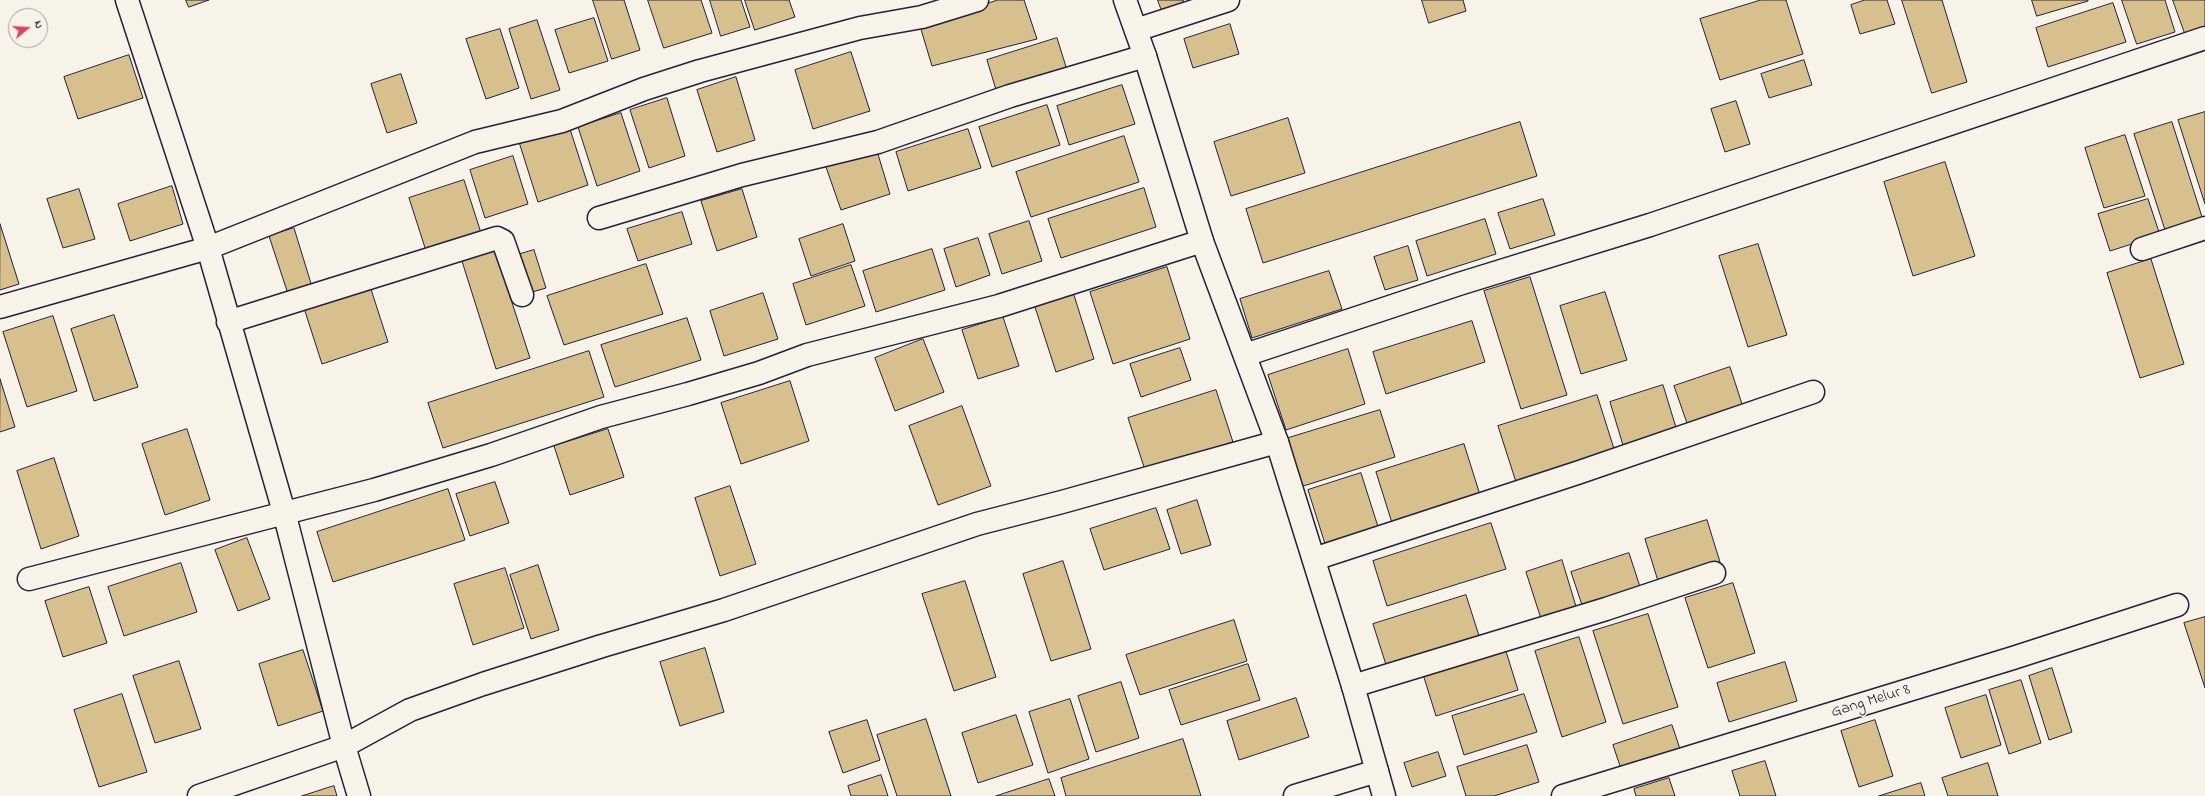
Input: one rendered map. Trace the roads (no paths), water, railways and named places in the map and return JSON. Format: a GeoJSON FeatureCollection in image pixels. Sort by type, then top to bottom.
{"type":"FeatureCollection","features":[{"type":"Feature","properties":{"kind":"street"},"geometry":{"type":"LineString","coordinates":[[127,0],[208,248],[228,322],[284,512],[344,746],[360,796]]}},
{"type":"Feature","properties":{"kind":"street"},"geometry":{"type":"LineString","coordinates":[[0,307],[208,248],[475,142],[562,121],[644,89],[700,71],[860,28],[922,17],[978,0]]}},
{"type":"Feature","properties":{"kind":"street"},"geometry":{"type":"LineString","coordinates":[[1125,0],[1145,56],[1202,242],[1278,442],[1353,686],[1384,796]]}},
{"type":"Feature","properties":{"kind":"street"},"geometry":{"type":"LineString","coordinates":[[1136,30],[1228,0]]}},
{"type":"Feature","properties":{"kind":"street"},"geometry":{"type":"LineString","coordinates":[[1244,355],[1459,284],[1650,225],[2205,38]]}},
{"type":"Feature","properties":{"kind":"street"},"geometry":{"type":"LineString","coordinates":[[599,218],[742,175],[878,142],[1010,96],[1145,56]]}},
{"type":"Feature","properties":{"kind":"street"},"geometry":{"type":"LineString","coordinates":[[2142,249],[2205,228]]}},
{"type":"Feature","properties":{"kind":"street"},"geometry":{"type":"LineString","coordinates":[[228,322],[497,238],[503,241],[522,295]]}},
{"type":"Feature","properties":{"kind":"street"},"geometry":{"type":"LineString","coordinates":[[29,579],[396,484],[491,455],[601,416],[688,394],[759,373],[807,355],[999,306],[1202,242]]}},
{"type":"Feature","properties":{"kind":"street"},"geometry":{"type":"LineString","coordinates":[[1314,559],[1577,473],[1813,392]]}},
{"type":"Feature","properties":{"kind":"street"},"geometry":{"type":"LineString","coordinates":[[199,796],[344,746],[410,710],[490,682],[602,646],[724,610],[977,524],[1278,442]]}},
{"type":"Feature","properties":{"kind":"street"},"geometry":{"type":"LineString","coordinates":[[1353,686],[1606,609],[1714,573]]}},
{"type":"Feature","properties":{"kind":"street","name":"Gang Melur 8"},"geometry":{"type":"LineString","coordinates":[[1564,796],[2006,660],[2177,605]]}},
{"type":"Feature","properties":{"kind":"street"},"geometry":{"type":"LineString","coordinates":[[1295,796],[1377,771]]}}]}
